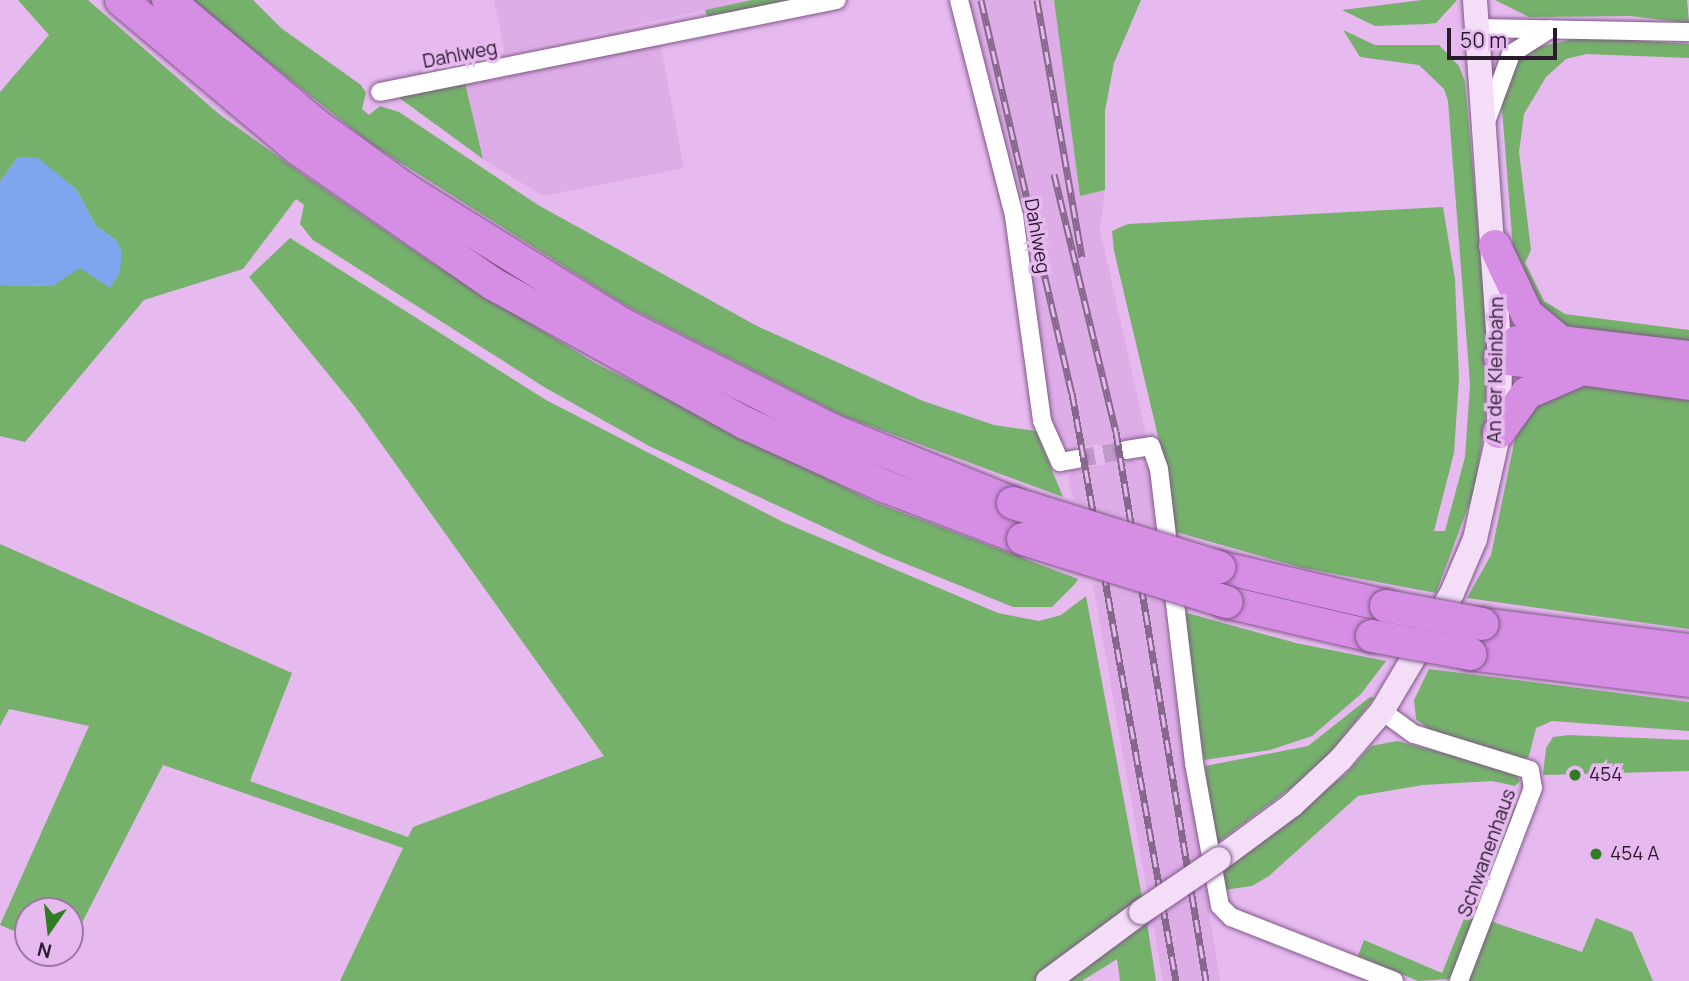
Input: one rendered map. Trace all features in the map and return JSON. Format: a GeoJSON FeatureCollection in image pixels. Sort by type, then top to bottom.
{"type":"FeatureCollection","features":[{"type":"Feature","properties":{"kind":"highway"},"geometry":{"type":"LineString","coordinates":[[121,0],[298,149],[504,291],[745,423],[1023,539],[1226,602],[1371,636],[1470,654],[1689,681]]}},
{"type":"Feature","properties":{"kind":"highway"},"geometry":{"type":"LineString","coordinates":[[168,0],[315,124],[405,189],[620,323],[832,430],[1013,503],[1219,567],[1386,607],[1482,624],[1689,650]]}},
{"type":"Feature","properties":{"kind":"highway"},"geometry":{"type":"LineString","coordinates":[[1495,246],[1527,314],[1561,342]]}},
{"type":"Feature","properties":{"kind":"highway"},"geometry":{"type":"LineString","coordinates":[[1499,349],[1561,342],[1689,357]]}},
{"type":"Feature","properties":{"kind":"highway"},"geometry":{"type":"LineString","coordinates":[[1499,349],[1578,371],[1689,384]]}},
{"type":"Feature","properties":{"kind":"highway"},"geometry":{"type":"LineString","coordinates":[[1499,432],[1527,393],[1578,371]]}},
{"type":"Feature","properties":{"kind":"main road","name":"An der Kleinbahn"},"geometry":{"type":"LineString","coordinates":[[1048,981],[1292,805],[1341,759],[1382,710],[1408,673],[1462,571],[1475,539],[1499,432],[1495,246],[1483,129],[1475,0]]}},
{"type":"Feature","properties":{"kind":"street","name":"Dahlweg"},"geometry":{"type":"LineString","coordinates":[[380,92],[837,0]]}},
{"type":"Feature","properties":{"kind":"street","name":"Dahlweg"},"geometry":{"type":"LineString","coordinates":[[958,0],[1014,216],[1042,421],[1060,462],[1077,459]]}},
{"type":"Feature","properties":{"kind":"street"},"geometry":{"type":"LineString","coordinates":[[1476,29],[1556,26],[1689,32]]}},
{"type":"Feature","properties":{"kind":"street","name":"An der Kleinbahn"},"geometry":{"type":"LineString","coordinates":[[1483,129],[1511,54],[1556,26]]}},
{"type":"Feature","properties":{"kind":"street"},"geometry":{"type":"LineString","coordinates":[[1126,450],[1151,446],[1162,485],[1194,763],[1220,906],[1231,917],[1394,981]]}},
{"type":"Feature","properties":{"kind":"street","name":"Schwanenhaus"},"geometry":{"type":"LineString","coordinates":[[1382,710],[1414,734],[1530,770],[1533,788],[1460,981]]}},
{"type":"Feature","properties":{"kind":"shaded area"},"geometry":{"type":"Polygon","coordinates":[[[494,0],[752,0],[505,53],[494,0]]]}},
{"type":"Feature","properties":{"kind":"shaded area"},"geometry":{"type":"Polygon","coordinates":[[[965,0],[1054,0],[1080,195],[1105,190],[1100,230],[1147,439],[1075,447],[1053,439],[965,0]]]}},
{"type":"Feature","properties":{"kind":"shaded area"},"geometry":{"type":"Polygon","coordinates":[[[660,43],[684,168],[543,196],[483,159],[465,83],[660,43]]]}},
{"type":"Feature","properties":{"kind":"shaded area"},"geometry":{"type":"Polygon","coordinates":[[[1128,459],[1149,466],[1155,526],[1074,501],[1068,478],[1072,471],[1128,459]]]}},
{"type":"Feature","properties":{"kind":"shaded area"},"geometry":{"type":"Polygon","coordinates":[[[1093,584],[1161,602],[1220,981],[1163,981],[1093,584]]]}},
{"type":"Feature","properties":{"kind":"green space"},"geometry":{"type":"Polygon","coordinates":[[[18,0],[88,0],[219,114],[305,176],[432,263],[595,363],[874,502],[1078,579],[1052,607],[1013,607],[884,555],[649,446],[544,387],[313,240],[300,224],[304,205],[296,199],[243,269],[144,300],[25,442],[0,436],[0,285],[52,286],[116,240],[96,226],[76,189],[18,157],[0,182],[0,92],[49,35],[18,0]]]}},
{"type":"Feature","properties":{"kind":"green space"},"geometry":{"type":"Polygon","coordinates":[[[190,0],[253,0],[281,28],[361,85],[366,93],[362,109],[369,115],[380,106],[399,112],[538,205],[757,326],[923,401],[994,425],[1036,431],[1063,497],[843,416],[625,305],[371,144],[190,0]]]}},
{"type":"Feature","properties":{"kind":"green space"},"geometry":{"type":"Polygon","coordinates":[[[752,0],[816,0],[708,18],[705,10],[752,0]]]}},
{"type":"Feature","properties":{"kind":"green space"},"geometry":{"type":"Polygon","coordinates":[[[1054,0],[1141,0],[1114,63],[1105,111],[1105,190],[1080,196],[1054,0]]]}},
{"type":"Feature","properties":{"kind":"green space"},"geometry":{"type":"Polygon","coordinates":[[[1422,0],[1457,0],[1436,23],[1427,24],[1375,26],[1342,10],[1422,0]]]}},
{"type":"Feature","properties":{"kind":"green space"},"geometry":{"type":"Polygon","coordinates":[[[1495,0],[1687,0],[1689,23],[1630,16],[1529,17],[1495,0]]]}},
{"type":"Feature","properties":{"kind":"green space"},"geometry":{"type":"Polygon","coordinates":[[[1343,30],[1375,45],[1439,45],[1459,66],[1465,82],[1488,338],[1485,421],[1475,488],[1436,593],[1303,568],[1169,530],[1167,474],[1114,251],[1112,231],[1128,224],[1443,207],[1455,279],[1459,379],[1454,453],[1434,531],[1445,531],[1465,457],[1470,384],[1448,101],[1444,89],[1419,65],[1360,57],[1343,30]]]}},
{"type":"Feature","properties":{"kind":"green space"},"geometry":{"type":"Polygon","coordinates":[[[1584,37],[1689,44],[1689,58],[1587,54],[1566,59],[1546,77],[1524,114],[1519,152],[1531,250],[1525,263],[1544,301],[1565,314],[1689,330],[1689,347],[1563,332],[1541,321],[1514,261],[1501,96],[1523,50],[1584,37]]]}},
{"type":"Feature","properties":{"kind":"green space"},"geometry":{"type":"Polygon","coordinates":[[[465,83],[483,159],[398,97],[465,83]]]}},
{"type":"Feature","properties":{"kind":"green space"},"geometry":{"type":"Polygon","coordinates":[[[290,238],[546,400],[783,522],[998,613],[1039,621],[1061,615],[1086,596],[1142,897],[1036,981],[340,981],[403,848],[163,765],[84,919],[84,897],[14,897],[14,931],[0,925],[89,726],[9,709],[0,726],[0,544],[292,673],[250,781],[408,837],[413,827],[604,756],[355,407],[249,277],[290,238]]]}},
{"type":"Feature","properties":{"kind":"green space"},"geometry":{"type":"Polygon","coordinates":[[[1561,382],[1689,394],[1689,629],[1467,598],[1491,555],[1518,424],[1561,382]]]}},
{"type":"Feature","properties":{"kind":"green space"},"geometry":{"type":"Polygon","coordinates":[[[1180,611],[1296,643],[1386,661],[1361,694],[1312,736],[1270,750],[1204,760],[1180,611]]]}},
{"type":"Feature","properties":{"kind":"green space"},"geometry":{"type":"Polygon","coordinates":[[[1429,669],[1689,702],[1689,731],[1552,721],[1536,728],[1529,756],[1522,761],[1432,732],[1416,719],[1414,700],[1429,669]]]}},
{"type":"Feature","properties":{"kind":"green space"},"geometry":{"type":"Polygon","coordinates":[[[1370,697],[1374,698],[1318,768],[1214,845],[1205,766],[1308,746],[1370,697]]]}},
{"type":"Feature","properties":{"kind":"green space"},"geometry":{"type":"Polygon","coordinates":[[[1569,735],[1689,740],[1689,771],[1543,775],[1546,748],[1553,737],[1569,735]]]}},
{"type":"Feature","properties":{"kind":"green space"},"geometry":{"type":"Polygon","coordinates":[[[1397,741],[1512,771],[1520,781],[1515,786],[1492,781],[1423,785],[1358,796],[1269,876],[1252,886],[1224,890],[1218,867],[1345,775],[1371,746],[1397,741]]]}},
{"type":"Feature","properties":{"kind":"green space"},"geometry":{"type":"Polygon","coordinates":[[[1512,800],[1521,810],[1450,979],[1418,981],[1358,956],[1364,940],[1442,973],[1512,800]]]}},
{"type":"Feature","properties":{"kind":"green space"},"geometry":{"type":"Polygon","coordinates":[[[1146,916],[1156,981],[1120,981],[1117,959],[1082,981],[1061,981],[1146,916]]]}},
{"type":"Feature","properties":{"kind":"green space"},"geometry":{"type":"Polygon","coordinates":[[[1596,918],[1632,932],[1653,981],[1465,981],[1490,921],[1582,952],[1596,918]]]}},
{"type":"Feature","properties":{"kind":"water"},"geometry":{"type":"Polygon","coordinates":[[[18,157],[38,158],[76,189],[96,226],[116,240],[122,252],[120,272],[110,288],[80,268],[52,286],[0,285],[0,182],[18,157]]]}},
{"type":"Feature","properties":{"kind":"tunnel"},"geometry":{"type":"LineString","coordinates":[[1077,459],[1126,450]]}},
{"type":"Feature","properties":{"kind":"railway"},"geometry":{"type":"LineString","coordinates":[[981,0],[1072,393],[1176,981]]}},
{"type":"Feature","properties":{"kind":"railway"},"geometry":{"type":"LineString","coordinates":[[1037,0],[1082,257]]}},
{"type":"Feature","properties":{"kind":"railway"},"geometry":{"type":"LineString","coordinates":[[1054,174],[1116,432],[1206,981]]}},
{"type":"Feature","properties":{"kind":"place","name":"454"},"geometry":{"type":"Point","coordinates":[1575,775]}},
{"type":"Feature","properties":{"kind":"place","name":"454 A"},"geometry":{"type":"Point","coordinates":[1596,854]}}]}
